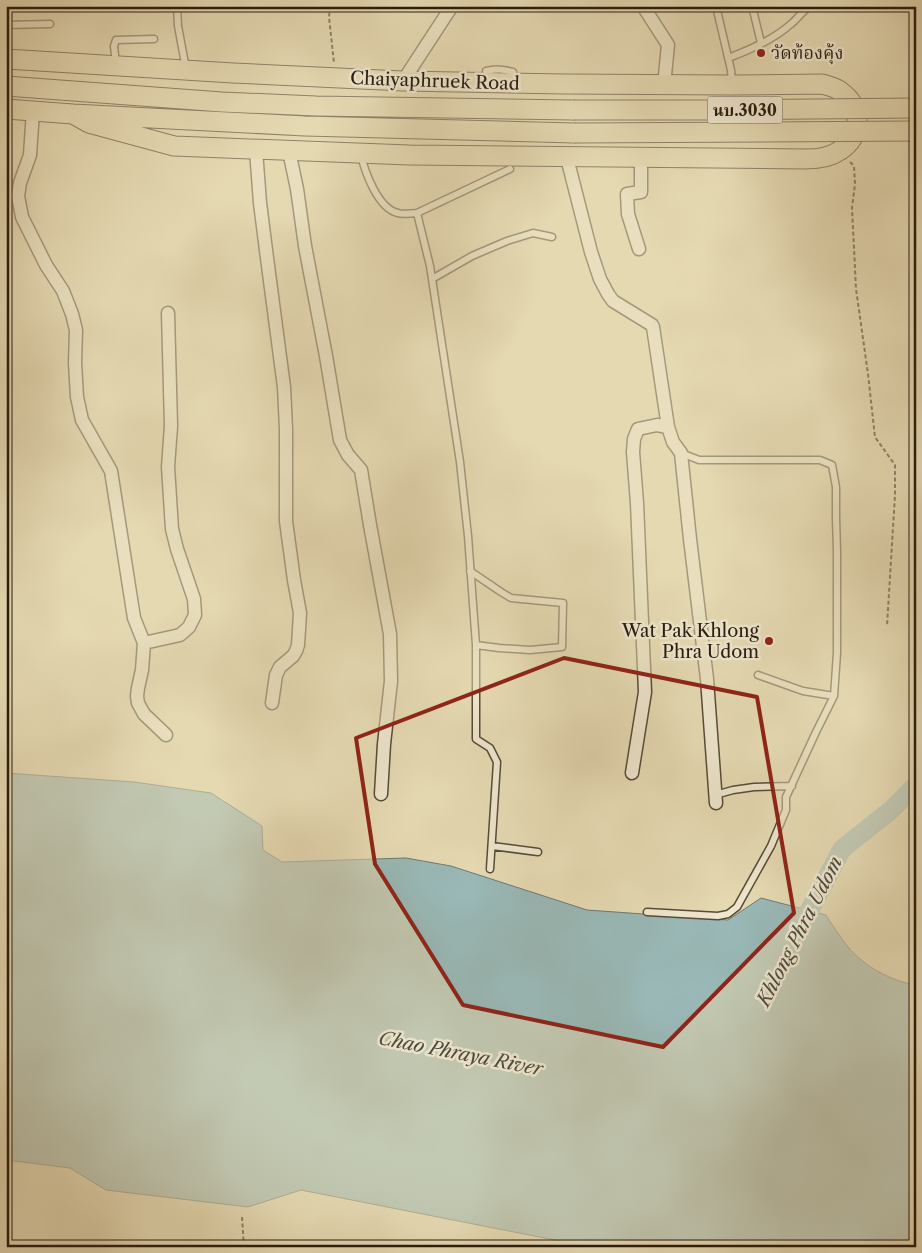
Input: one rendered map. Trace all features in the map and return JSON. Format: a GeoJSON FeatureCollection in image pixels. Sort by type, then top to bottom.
{"type":"FeatureCollection","features":[{"type":"Feature","properties":{"kind":"main road","name":"Chaiyaphruek Road"},"geometry":{"type":"LineString","coordinates":[[6,59],[403,81],[516,84],[822,84],[840,90],[855,108],[858,119],[858,126],[853,139],[840,151]]}},
{"type":"Feature","properties":{"kind":"main road","name":"Chaiyaphruek Road"},"geometry":{"type":"LineString","coordinates":[[6,86],[222,102],[316,106],[573,110],[916,108]]}},
{"type":"Feature","properties":{"kind":"main road"},"geometry":{"type":"LineString","coordinates":[[6,109],[305,126],[574,133],[916,131]]}},
{"type":"Feature","properties":{"kind":"main road"},"geometry":{"type":"LineString","coordinates":[[73,114],[89,123],[174,146],[256,150],[567,158],[817,159],[840,151]]}},
{"type":"Feature","properties":{"kind":"street"},"geometry":{"type":"LineString","coordinates":[[403,81],[452,6]]}},
{"type":"Feature","properties":{"kind":"street"},"geometry":{"type":"LineString","coordinates":[[643,6],[668,45],[664,85]]}},
{"type":"Feature","properties":{"kind":"street"},"geometry":{"type":"LineString","coordinates":[[33,111],[30,155],[20,183],[18,196],[22,217],[46,265],[63,291],[72,314],[76,330],[75,363],[80,412],[82,420],[111,471],[134,618],[144,643],[142,670],[137,696],[138,703],[144,714],[166,735]]}},
{"type":"Feature","properties":{"kind":"street"},"geometry":{"type":"LineString","coordinates":[[256,150],[264,231],[284,387],[286,521],[300,613],[296,651],[280,667],[276,675],[272,703]]}},
{"type":"Feature","properties":{"kind":"street"},"geometry":{"type":"LineString","coordinates":[[289,151],[340,440],[348,455],[361,470],[390,634],[391,681],[381,794]]}},
{"type":"Feature","properties":{"kind":"street"},"geometry":{"type":"LineString","coordinates":[[567,158],[591,252],[600,279],[613,301],[654,327],[668,426],[673,442],[681,453],[707,679],[715,799]]}},
{"type":"Feature","properties":{"kind":"street"},"geometry":{"type":"LineString","coordinates":[[638,250],[628,214],[627,194],[641,192],[641,158]]}},
{"type":"Feature","properties":{"kind":"street"},"geometry":{"type":"LineString","coordinates":[[144,643],[180,635],[189,627],[195,615],[194,599],[172,529],[168,467],[171,426],[168,312]]}},
{"type":"Feature","properties":{"kind":"street"},"geometry":{"type":"LineString","coordinates":[[632,773],[645,692],[633,452],[634,440],[638,429],[657,425],[668,426]]}},
{"type":"Feature","properties":{"kind":"lane"},"geometry":{"type":"LineString","coordinates":[[178,6],[178,26],[186,70]]}},
{"type":"Feature","properties":{"kind":"lane"},"geometry":{"type":"LineString","coordinates":[[716,6],[731,70],[732,85]]}},
{"type":"Feature","properties":{"kind":"lane"},"geometry":{"type":"LineString","coordinates":[[752,6],[761,44]]}},
{"type":"Feature","properties":{"kind":"lane"},"geometry":{"type":"LineString","coordinates":[[728,58],[761,44],[791,24],[807,8],[812,6]]}},
{"type":"Feature","properties":{"kind":"lane"},"geometry":{"type":"LineString","coordinates":[[6,25],[50,24]]}},
{"type":"Feature","properties":{"kind":"lane"},"geometry":{"type":"LineString","coordinates":[[116,66],[114,46],[116,40],[154,39]]}},
{"type":"Feature","properties":{"kind":"lane"},"geometry":{"type":"LineString","coordinates":[[486,71],[498,68],[513,72],[516,84]]}},
{"type":"Feature","properties":{"kind":"lane"},"geometry":{"type":"LineString","coordinates":[[361,154],[365,172],[376,193],[386,206],[397,213],[417,213],[510,169]]}},
{"type":"Feature","properties":{"kind":"lane"},"geometry":{"type":"LineString","coordinates":[[417,213],[432,279],[460,462],[476,645],[476,739],[490,748],[497,762],[490,868]]}},
{"type":"Feature","properties":{"kind":"lane"},"geometry":{"type":"LineString","coordinates":[[432,279],[472,256],[507,241],[532,233],[552,237]]}},
{"type":"Feature","properties":{"kind":"lane"},"geometry":{"type":"LineString","coordinates":[[647,912],[718,916],[730,913],[737,907],[771,846],[786,810],[786,797],[834,696],[837,652],[837,551],[836,486],[832,465],[820,460],[699,460],[681,453]]}},
{"type":"Feature","properties":{"kind":"lane"},"geometry":{"type":"LineString","coordinates":[[470,571],[512,598],[564,603],[562,647],[530,650],[476,645]]}},
{"type":"Feature","properties":{"kind":"lane"},"geometry":{"type":"LineString","coordinates":[[758,675],[803,691],[834,696]]}},
{"type":"Feature","properties":{"kind":"lane"},"geometry":{"type":"LineString","coordinates":[[715,799],[733,790],[754,787],[792,786]]}},
{"type":"Feature","properties":{"kind":"lane"},"geometry":{"type":"LineString","coordinates":[[492,846],[538,852]]}},
{"type":"Feature","properties":{"kind":"path"},"geometry":{"type":"LineString","coordinates":[[330,6],[329,17],[334,63],[332,78]]}},
{"type":"Feature","properties":{"kind":"path"},"geometry":{"type":"LineString","coordinates":[[840,151],[854,166],[855,184],[852,208],[856,289],[875,436],[894,465],[895,495],[887,626]]}},
{"type":"Feature","properties":{"kind":"path"},"geometry":{"type":"LineString","coordinates":[[6,1191],[10,1142]]}},
{"type":"Feature","properties":{"kind":"path"},"geometry":{"type":"LineString","coordinates":[[242,1217],[244,1247]]}},
{"type":"Feature","properties":{"kind":"path"},"geometry":{"type":"LineString","coordinates":[[154,1242],[154,1247]]}},
{"type":"Feature","properties":{"kind":"path"},"geometry":{"type":"LineString","coordinates":[[371,1244],[384,1247]]}},
{"type":"Feature","properties":{"kind":"highlighted area"},"geometry":{"type":"Polygon","coordinates":[[[564,658],[757,697],[794,913],[663,1047],[463,1005],[375,864],[356,738],[564,658]]]}},
{"type":"Feature","properties":{"kind":"water","name":"Chao Phraya River"},"geometry":{"type":"Polygon","coordinates":[[[6,773],[134,782],[211,793],[262,826],[263,850],[282,862],[406,858],[451,866],[587,910],[728,920],[761,898],[826,915],[848,947],[862,961],[879,972],[897,980],[916,985],[916,1247],[590,1247],[301,1190],[248,1207],[106,1190],[70,1168],[6,1160],[6,773]]]}},
{"type":"Feature","properties":{"kind":"waterway","name":"Khlong Phra Udom"},"geometry":{"type":"LineString","coordinates":[[798,932],[842,849],[891,810],[916,785]]}},
{"type":"Feature","properties":{"kind":"place","name":"วัดท้องคุ้ง"},"geometry":{"type":"Point","coordinates":[761,53]}},
{"type":"Feature","properties":{"kind":"place","name":"Wat Pak Khlong Phra Udom"},"geometry":{"type":"Point","coordinates":[769,641]}}]}
